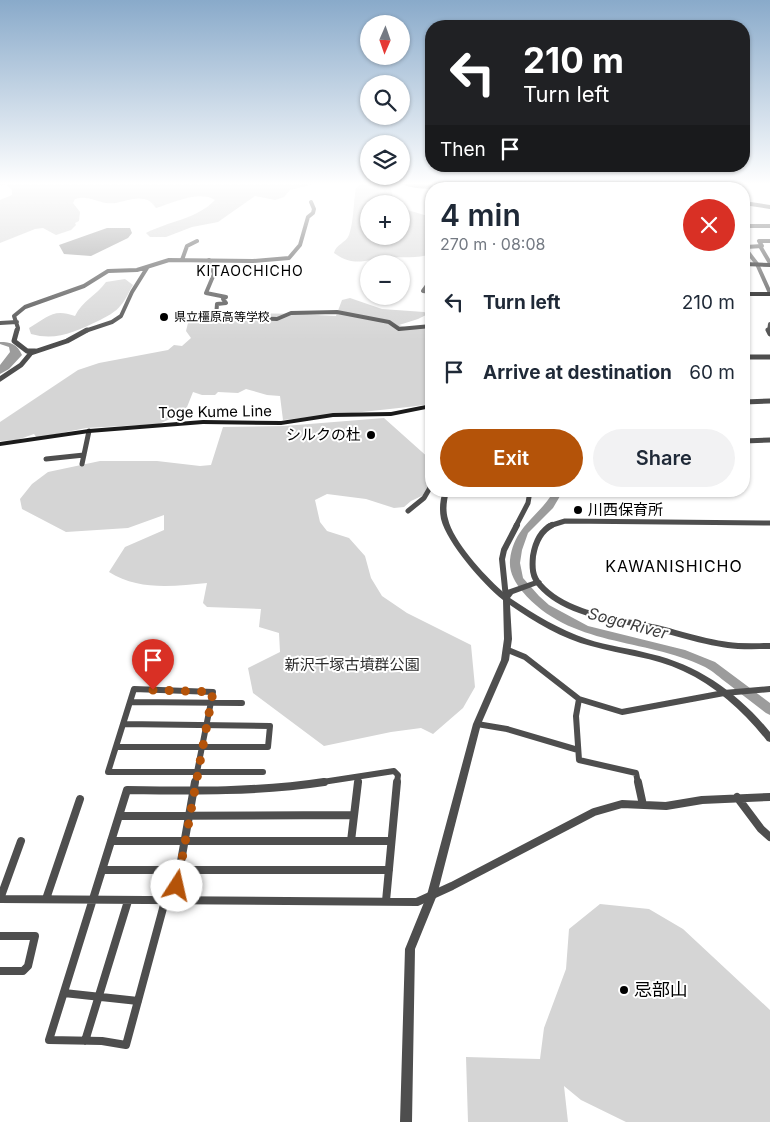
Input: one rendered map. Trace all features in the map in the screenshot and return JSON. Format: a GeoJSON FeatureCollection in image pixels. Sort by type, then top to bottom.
{"type":"FeatureCollection","features":[{"type":"Feature","properties":{"kind":"main road"},"geometry":{"type":"LineString","coordinates":[[750,264],[770,264]]}},
{"type":"Feature","properties":{"kind":"main road"},"geometry":{"type":"LineString","coordinates":[[750,294],[770,294]]}},
{"type":"Feature","properties":{"kind":"main road","name":"Toge Kume Line"},"geometry":{"type":"LineString","coordinates":[[0,444],[89,431],[203,422],[281,423],[333,415],[392,414],[425,407]]}},
{"type":"Feature","properties":{"kind":"street"},"geometry":{"type":"LineString","coordinates":[[147,268],[132,292],[121,316],[112,322],[90,328],[67,341],[35,351],[27,350],[14,341],[18,322],[14,316],[25,307],[84,286],[108,271],[128,271],[147,268],[163,261],[253,261],[289,258],[298,250],[305,235]]}},
{"type":"Feature","properties":{"kind":"street"},"geometry":{"type":"LineString","coordinates":[[182,260],[187,246],[198,241]]}},
{"type":"Feature","properties":{"kind":"street"},"geometry":{"type":"LineString","coordinates":[[770,241],[759,241],[770,264]]}},
{"type":"Feature","properties":{"kind":"street"},"geometry":{"type":"LineString","coordinates":[[750,247],[760,246]]}},
{"type":"Feature","properties":{"kind":"street"},"geometry":{"type":"LineString","coordinates":[[750,254],[757,264],[770,294]]}},
{"type":"Feature","properties":{"kind":"street"},"geometry":{"type":"LineString","coordinates":[[209,260],[214,274],[206,293],[226,298],[223,299],[226,302],[217,304],[216,317],[277,319],[291,313],[337,312],[389,322],[399,329],[425,327]]}},
{"type":"Feature","properties":{"kind":"street"},"geometry":{"type":"LineString","coordinates":[[0,323],[18,322]]}},
{"type":"Feature","properties":{"kind":"street"},"geometry":{"type":"LineString","coordinates":[[770,324],[768,330],[770,334]]}},
{"type":"Feature","properties":{"kind":"street"},"geometry":{"type":"LineString","coordinates":[[0,381],[28,363],[35,351]]}},
{"type":"Feature","properties":{"kind":"street"},"geometry":{"type":"LineString","coordinates":[[750,357],[770,357]]}},
{"type":"Feature","properties":{"kind":"street"},"geometry":{"type":"LineString","coordinates":[[750,402],[770,401]]}},
{"type":"Feature","properties":{"kind":"street"},"geometry":{"type":"LineString","coordinates":[[82,464],[89,431]]}},
{"type":"Feature","properties":{"kind":"street"},"geometry":{"type":"LineString","coordinates":[[750,441],[770,440]]}},
{"type":"Feature","properties":{"kind":"street"},"geometry":{"type":"LineString","coordinates":[[46,459],[84,455]]}},
{"type":"Feature","properties":{"kind":"street"},"geometry":{"type":"LineString","coordinates":[[408,511],[425,496]]}},
{"type":"Feature","properties":{"kind":"street"},"geometry":{"type":"LineString","coordinates":[[444,497],[442,506],[447,529],[468,557],[508,595],[571,636],[671,662],[686,668],[727,692],[762,727],[770,738]]}},
{"type":"Feature","properties":{"kind":"street"},"geometry":{"type":"LineString","coordinates":[[406,1122],[410,949],[432,895],[478,724],[508,650],[508,595],[502,559],[504,550],[528,503],[529,497]]}},
{"type":"Feature","properties":{"kind":"street"},"geometry":{"type":"LineString","coordinates":[[770,523],[565,520],[547,526],[540,533],[531,557],[531,570],[537,583],[568,605],[590,613],[716,643],[770,646]]}},
{"type":"Feature","properties":{"kind":"street"},"geometry":{"type":"LineString","coordinates":[[508,595],[537,583]]}},
{"type":"Feature","properties":{"kind":"street"},"geometry":{"type":"LineString","coordinates":[[508,650],[526,657],[579,699],[622,712],[727,692],[767,689]]}},
{"type":"Feature","properties":{"kind":"street"},"geometry":{"type":"LineString","coordinates":[[263,772],[197,773],[108,772],[134,689],[213,692],[205,725],[202,747],[197,773],[194,792],[190,816],[180,870],[138,1000],[126,1045],[50,1040],[127,790],[194,792],[285,788],[394,771],[398,775],[386,901]]}},
{"type":"Feature","properties":{"kind":"street"},"geometry":{"type":"LineString","coordinates":[[579,699],[576,716],[579,760],[636,773],[643,805]]}},
{"type":"Feature","properties":{"kind":"street"},"geometry":{"type":"LineString","coordinates":[[130,702],[242,703]]}},
{"type":"Feature","properties":{"kind":"street"},"geometry":{"type":"LineString","coordinates":[[116,747],[268,747],[270,726],[123,724]]}},
{"type":"Feature","properties":{"kind":"street"},"geometry":{"type":"LineString","coordinates":[[478,724],[506,729],[578,750]]}},
{"type":"Feature","properties":{"kind":"street"},"geometry":{"type":"LineString","coordinates":[[351,841],[359,777]]}},
{"type":"Feature","properties":{"kind":"street"},"geometry":{"type":"LineString","coordinates":[[737,797],[761,829],[770,837]]}},
{"type":"Feature","properties":{"kind":"street"},"geometry":{"type":"LineString","coordinates":[[21,841],[0,899],[417,902],[594,812],[622,804],[666,806],[737,797],[770,797]]}},
{"type":"Feature","properties":{"kind":"street"},"geometry":{"type":"LineString","coordinates":[[46,899],[80,798]]}},
{"type":"Feature","properties":{"kind":"street"},"geometry":{"type":"LineString","coordinates":[[119,816],[354,815]]}},
{"type":"Feature","properties":{"kind":"street"},"geometry":{"type":"LineString","coordinates":[[111,841],[391,841]]}},
{"type":"Feature","properties":{"kind":"street"},"geometry":{"type":"LineString","coordinates":[[102,870],[388,870]]}},
{"type":"Feature","properties":{"kind":"street"},"geometry":{"type":"LineString","coordinates":[[86,1041],[128,901]]}},
{"type":"Feature","properties":{"kind":"street"},"geometry":{"type":"LineString","coordinates":[[0,936],[35,936],[28,966],[23,971],[0,971]]}},
{"type":"Feature","properties":{"kind":"street"},"geometry":{"type":"LineString","coordinates":[[64,993],[138,1000]]}},
{"type":"Feature","properties":{"kind":"green space"},"geometry":{"type":"Polygon","coordinates":[[[0,235],[19,235],[0,243],[0,235]]]}},
{"type":"Feature","properties":{"kind":"green space"},"geometry":{"type":"Polygon","coordinates":[[[148,235],[170,235],[166,237],[148,235]]]}},
{"type":"Feature","properties":{"kind":"green space"},"geometry":{"type":"Polygon","coordinates":[[[349,235],[360,235],[360,245],[410,245],[410,235],[425,235],[425,255],[420,256],[360,255],[360,262],[341,258],[334,253],[349,235]]]}},
{"type":"Feature","properties":{"kind":"green space"},"geometry":{"type":"Polygon","coordinates":[[[125,279],[133,285],[123,303],[107,316],[81,329],[57,336],[31,334],[29,328],[46,317],[56,313],[75,316],[82,306],[106,282],[125,279]]]}},
{"type":"Feature","properties":{"kind":"green space"},"geometry":{"type":"Polygon","coordinates":[[[350,298],[360,301],[360,305],[425,312],[425,316],[418,319],[399,325],[408,328],[425,327],[425,405],[283,420],[280,396],[267,395],[246,389],[238,393],[218,392],[215,395],[202,395],[193,392],[187,407],[172,418],[159,424],[86,428],[37,438],[34,434],[17,440],[0,441],[0,422],[78,370],[99,363],[168,350],[174,345],[182,346],[191,338],[186,331],[188,323],[242,314],[281,313],[336,316],[342,300],[350,298]]]}},
{"type":"Feature","properties":{"kind":"green space","name":"新沢千塚古墳群公園"},"geometry":{"type":"Polygon","coordinates":[[[384,418],[425,455],[425,494],[411,501],[404,507],[394,508],[366,499],[327,494],[315,500],[320,522],[327,531],[349,538],[365,556],[371,578],[382,596],[407,613],[471,645],[475,687],[463,708],[433,734],[421,728],[391,732],[324,746],[253,693],[248,668],[280,652],[279,633],[259,627],[261,609],[207,607],[203,603],[207,583],[169,586],[144,585],[120,578],[109,572],[125,547],[164,530],[164,515],[128,528],[66,532],[22,509],[20,499],[32,484],[48,472],[100,461],[157,461],[200,466],[211,465],[223,427],[284,426],[384,418]]]}},
{"type":"Feature","properties":{"kind":"green space"},"geometry":{"type":"Polygon","coordinates":[[[600,904],[649,909],[683,929],[770,1010],[770,1122],[626,1122],[581,1100],[564,1086],[568,1122],[468,1122],[466,1057],[540,1059],[544,1028],[566,969],[569,929],[600,904]]]}},
{"type":"Feature","properties":{"kind":"shaded area"},"geometry":{"type":"Polygon","coordinates":[[[86,235],[130,235],[91,256],[64,254],[59,245],[86,235]]]}},
{"type":"Feature","properties":{"kind":"shaded area"},"geometry":{"type":"Polygon","coordinates":[[[0,342],[13,344],[22,355],[9,369],[0,374],[0,365],[10,352],[9,347],[0,344],[0,342]]]}},
{"type":"Feature","properties":{"kind":"waterway","name":"Soga River"},"geometry":{"type":"LineString","coordinates":[[555,497],[550,506],[524,532],[517,550],[515,563],[518,579],[535,599],[545,608],[585,629],[685,654],[711,665],[770,710]]}},
{"type":"Feature","properties":{"kind":"place","name":"県立橿原高等学校"},"geometry":{"type":"Point","coordinates":[164,317]}},
{"type":"Feature","properties":{"kind":"place","name":"シルクの杜"},"geometry":{"type":"Point","coordinates":[371,435]}},
{"type":"Feature","properties":{"kind":"place","name":"川西保育所"},"geometry":{"type":"Point","coordinates":[578,510]}},
{"type":"Feature","properties":{"kind":"place","name":"忌部山"},"geometry":{"type":"Point","coordinates":[624,990]}},
{"type":"Feature","properties":{"kind":"district","name":"KITAOCHICHO"},"geometry":{"type":"Point","coordinates":[250,271]}},
{"type":"Feature","properties":{"kind":"district","name":"KAWANISHICHO"},"geometry":{"type":"Point","coordinates":[674,566]}},
{"type":"Feature","properties":{"kind":"route"},"geometry":{"type":"LineString","coordinates":[[153,690],[213,692],[205,725],[177,886]]}}]}
